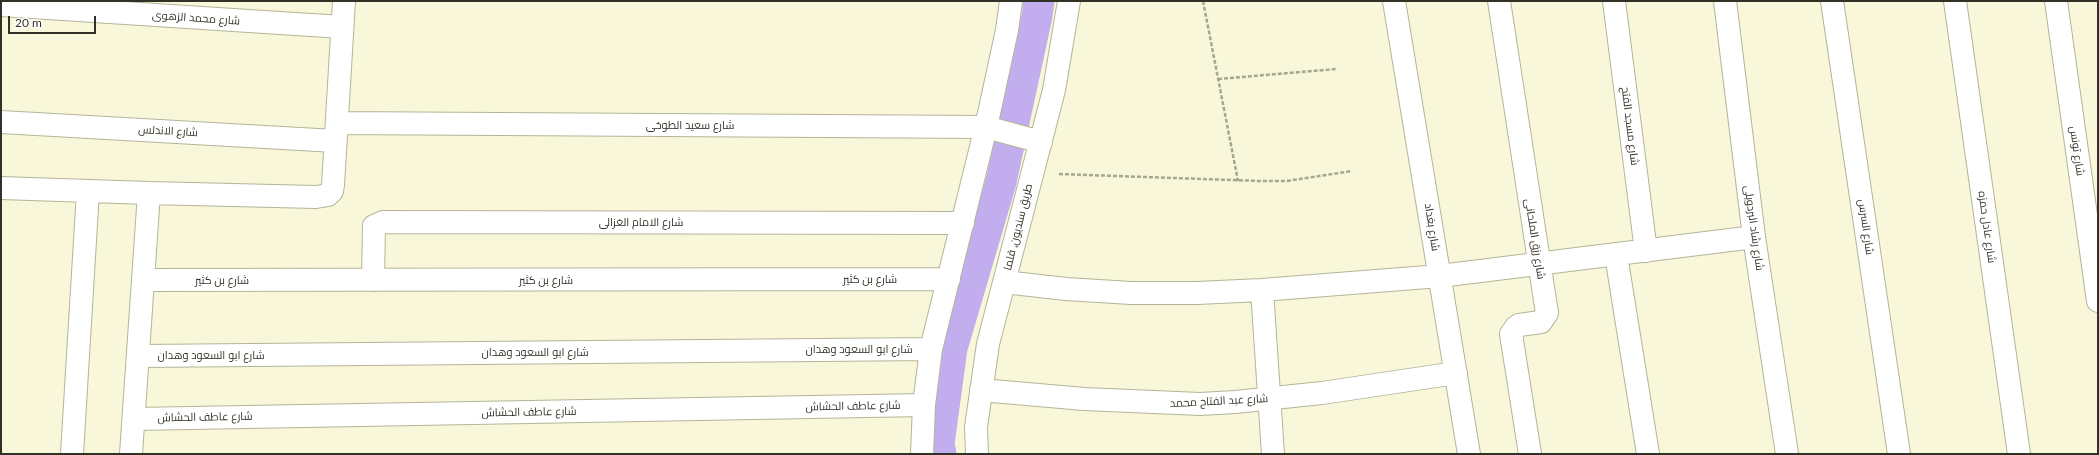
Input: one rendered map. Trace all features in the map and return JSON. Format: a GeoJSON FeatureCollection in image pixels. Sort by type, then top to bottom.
{"type":"FeatureCollection","features":[{"type":"Feature","properties":{"kind":"street"},"geometry":{"type":"LineString","coordinates":[[1,188],[149,193],[325,196],[330,193],[333,188],[344,1]]}},
{"type":"Feature","properties":{"kind":"street"},"geometry":{"type":"LineString","coordinates":[[922,454],[924,405],[931,349],[986,127],[1007,30],[1011,1]]}},
{"type":"Feature","properties":{"kind":"street","name":"طريق سنديون, قلما"},"geometry":{"type":"LineString","coordinates":[[977,454],[976,427],[988,344],[1056,83],[1069,1]]}},
{"type":"Feature","properties":{"kind":"street","name":"شارع بغداد"},"geometry":{"type":"LineString","coordinates":[[1394,1],[1469,454]]}},
{"type":"Feature","properties":{"kind":"street","name":"شارع رزق الملحانى"},"geometry":{"type":"LineString","coordinates":[[1498,1],[1546,310],[1546,317],[1541,322],[1516,327],[1511,338],[1530,454]]}},
{"type":"Feature","properties":{"kind":"street","name":"شارع مسجد الفتح"},"geometry":{"type":"LineString","coordinates":[[1614,1],[1646,251]]}},
{"type":"Feature","properties":{"kind":"street","name":"شارع رشاد البردويلى"},"geometry":{"type":"LineString","coordinates":[[1726,1],[1754,238],[1788,454]]}},
{"type":"Feature","properties":{"kind":"street","name":"شارع السرس"},"geometry":{"type":"LineString","coordinates":[[1832,1],[1899,454]]}},
{"type":"Feature","properties":{"kind":"street","name":"شارع عادل حمزه"},"geometry":{"type":"LineString","coordinates":[[1955,1],[2019,454]]}},
{"type":"Feature","properties":{"kind":"street","name":"شارع تونس"},"geometry":{"type":"LineString","coordinates":[[2056,1],[2098,301]]}},
{"type":"Feature","properties":{"kind":"street","name":"شارع محمد الزهوى"},"geometry":{"type":"LineString","coordinates":[[1,5],[342,27]]}},
{"type":"Feature","properties":{"kind":"street","name":"شارع الاندلس"},"geometry":{"type":"LineString","coordinates":[[1,122],[336,132]]}},
{"type":"Feature","properties":{"kind":"street","name":"شارع سعيد الطوخى"},"geometry":{"type":"LineString","coordinates":[[336,132],[986,127],[1041,142]]}},
{"type":"Feature","properties":{"kind":"street"},"geometry":{"type":"LineString","coordinates":[[72,454],[88,191]]}},
{"type":"Feature","properties":{"kind":"street"},"geometry":{"type":"LineString","coordinates":[[132,454],[149,193]]}},
{"type":"Feature","properties":{"kind":"street","name":"شارع الامام الغزالى"},"geometry":{"type":"LineString","coordinates":[[373,280],[374,229],[376,224],[383,222],[963,223]]}},
{"type":"Feature","properties":{"kind":"street"},"geometry":{"type":"LineString","coordinates":[[1004,282],[1066,289],[1131,293],[1197,293],[1262,290],[1440,276],[1754,238]]}},
{"type":"Feature","properties":{"kind":"street"},"geometry":{"type":"LineString","coordinates":[[1616,255],[1648,454]]}},
{"type":"Feature","properties":{"kind":"street","name":"شارع بن كثير"},"geometry":{"type":"LineString","coordinates":[[144,280],[949,279]]}},
{"type":"Feature","properties":{"kind":"street"},"geometry":{"type":"LineString","coordinates":[[1262,290],[1273,454]]}},
{"type":"Feature","properties":{"kind":"street","name":"شارع ابو السعود وهدان"},"geometry":{"type":"LineString","coordinates":[[139,356],[931,349]]}},
{"type":"Feature","properties":{"kind":"street","name":"شارع عبد الفتاح محمد"},"geometry":{"type":"LineString","coordinates":[[981,390],[1165,404],[1235,402],[1330,392],[1456,372]]}},
{"type":"Feature","properties":{"kind":"street","name":"شارع عاطف الحشاش"},"geometry":{"type":"LineString","coordinates":[[134,419],[924,405]]}},
{"type":"Feature","properties":{"kind":"path"},"geometry":{"type":"LineString","coordinates":[[1203,1],[1238,181]]}},
{"type":"Feature","properties":{"kind":"path"},"geometry":{"type":"LineString","coordinates":[[1218,79],[1336,69]]}},
{"type":"Feature","properties":{"kind":"path"},"geometry":{"type":"LineString","coordinates":[[1032,173],[1238,181],[1287,181],[1352,171]]}},
{"type":"Feature","properties":{"kind":"waterway"},"geometry":{"type":"LineString","coordinates":[[941,454],[939,444],[952,348],[1001,182],[1039,1]]}}]}
